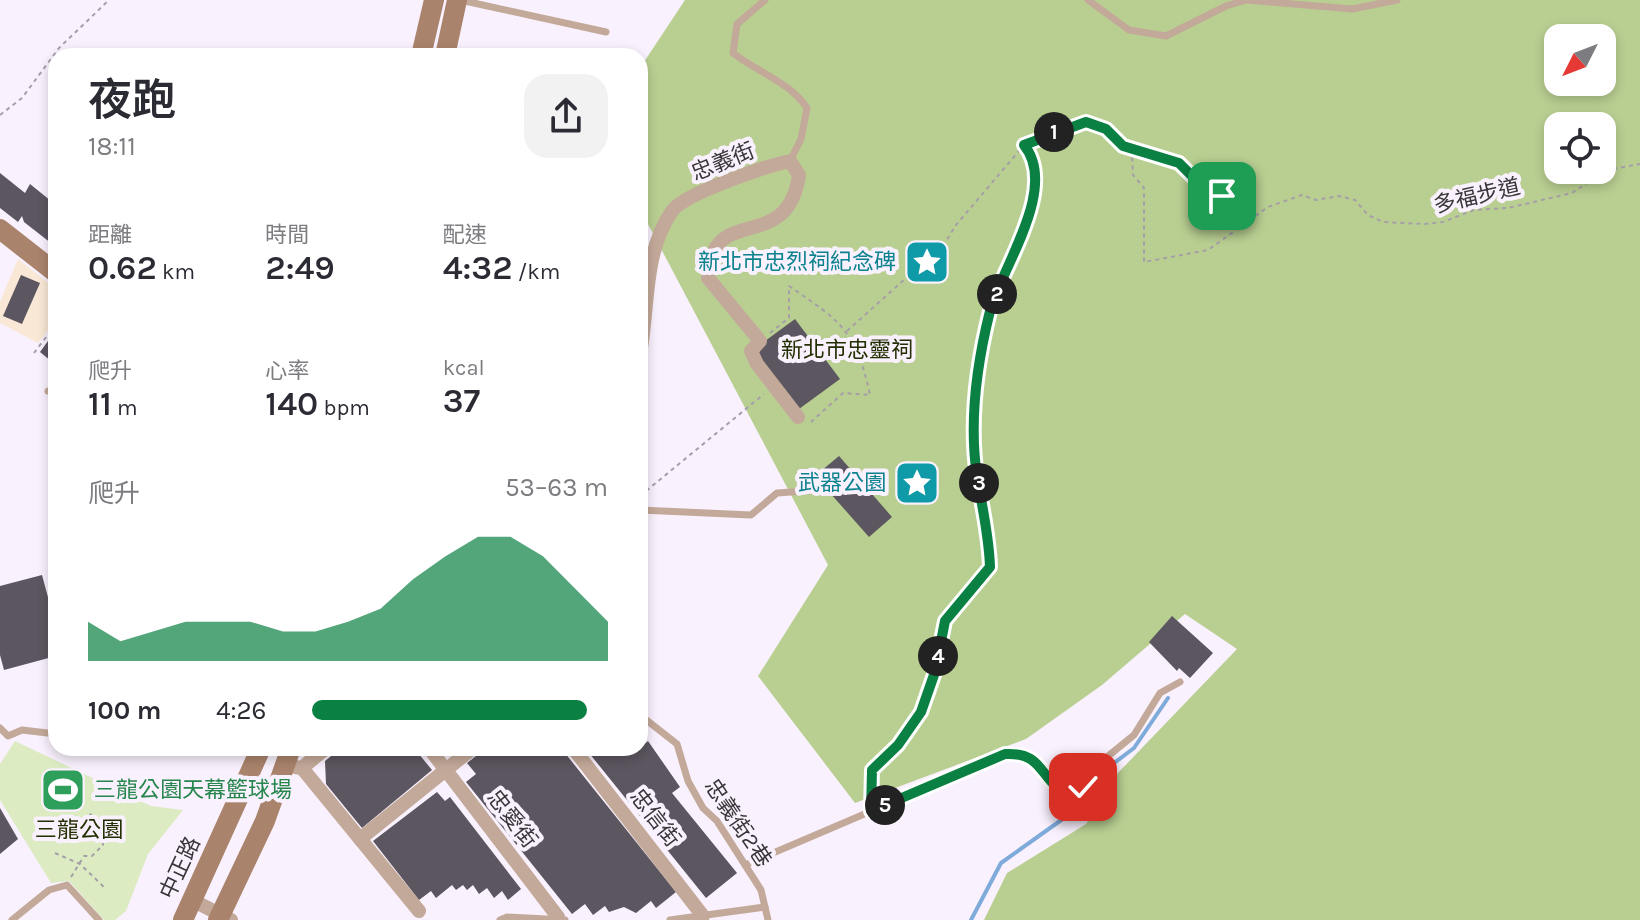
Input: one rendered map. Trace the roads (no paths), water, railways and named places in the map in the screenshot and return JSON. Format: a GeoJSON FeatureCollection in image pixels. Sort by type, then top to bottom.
{"type":"FeatureCollection","features":[{"type":"Feature","properties":{"kind":"main road"},"geometry":{"type":"LineString","coordinates":[[423,48],[434,0]]}},
{"type":"Feature","properties":{"kind":"main road"},"geometry":{"type":"LineString","coordinates":[[447,48],[458,0]]}},
{"type":"Feature","properties":{"kind":"main road"},"geometry":{"type":"LineString","coordinates":[[0,229],[48,267]]}},
{"type":"Feature","properties":{"kind":"main road","name":"中正路"},"geometry":{"type":"LineString","coordinates":[[183,920],[258,756]]}},
{"type":"Feature","properties":{"kind":"main road"},"geometry":{"type":"LineString","coordinates":[[223,918],[293,760]]}},
{"type":"Feature","properties":{"kind":"street","name":"忠義街"},"geometry":{"type":"LineString","coordinates":[[648,300],[656,247],[673,209],[721,183],[790,161],[799,175],[796,195],[784,213],[765,225],[731,235],[714,251],[708,278],[760,341],[751,351],[798,417]]}},
{"type":"Feature","properties":{"kind":"street","name":"忠愛街"},"geometry":{"type":"LineString","coordinates":[[435,756],[560,919]]}},
{"type":"Feature","properties":{"kind":"street"},"geometry":{"type":"LineString","coordinates":[[360,839],[463,756]]}},
{"type":"Feature","properties":{"kind":"street","name":"忠信街"},"geometry":{"type":"LineString","coordinates":[[579,756],[703,916]]}},
{"type":"Feature","properties":{"kind":"street"},"geometry":{"type":"LineString","coordinates":[[293,760],[419,911]]}},
{"type":"Feature","properties":{"kind":"street"},"geometry":{"type":"LineString","coordinates":[[192,900],[223,918]]}},
{"type":"Feature","properties":{"kind":"lane"},"geometry":{"type":"LineString","coordinates":[[458,0],[606,32]]}},
{"type":"Feature","properties":{"kind":"lane"},"geometry":{"type":"LineString","coordinates":[[765,0],[737,24],[733,53],[753,70],[797,92],[807,108],[801,139],[790,161]]}},
{"type":"Feature","properties":{"kind":"lane"},"geometry":{"type":"LineString","coordinates":[[1088,0],[1129,30],[1166,36],[1226,6],[1246,0],[1352,9],[1397,0]]}},
{"type":"Feature","properties":{"kind":"lane"},"geometry":{"type":"LineString","coordinates":[[648,510],[751,515],[777,493],[819,490]]}},
{"type":"Feature","properties":{"kind":"lane"},"geometry":{"type":"LineString","coordinates":[[745,865],[1005,754],[1022,753],[1035,760],[1060,790],[1073,793],[1083,787],[1102,761],[1134,735],[1160,693],[1180,682]]}},
{"type":"Feature","properties":{"kind":"lane","name":"忠義街2巷"},"geometry":{"type":"LineString","coordinates":[[648,721],[677,744],[688,781],[703,808],[717,821],[761,890],[768,920]]}},
{"type":"Feature","properties":{"kind":"lane"},"geometry":{"type":"LineString","coordinates":[[0,728],[8,736],[22,730],[48,733]]}},
{"type":"Feature","properties":{"kind":"lane"},"geometry":{"type":"LineString","coordinates":[[12,920],[49,890],[67,885],[99,920]]}},
{"type":"Feature","properties":{"kind":"lane"},"geometry":{"type":"LineString","coordinates":[[670,920],[765,907]]}},
{"type":"Feature","properties":{"kind":"lane"},"geometry":{"type":"LineString","coordinates":[[500,920],[507,917],[560,919]]}},
{"type":"Feature","properties":{"kind":"waterway"},"geometry":{"type":"LineString","coordinates":[[971,920],[1001,863],[1081,806],[1101,773],[1134,748],[1168,698]]}},
{"type":"Feature","properties":{"kind":"place","name":"新北市忠烈祠紀念碑"},"geometry":{"type":"Point","coordinates":[927,262]}},
{"type":"Feature","properties":{"kind":"place","name":"武器公園"},"geometry":{"type":"Point","coordinates":[917,483]}},
{"type":"Feature","properties":{"kind":"place","name":"三龍公園天幕籃球場"},"geometry":{"type":"Point","coordinates":[63,790]}},
{"type":"Feature","properties":{"kind":"park label","name":"新北市忠靈祠"},"geometry":{"type":"Point","coordinates":[847,350]}},
{"type":"Feature","properties":{"kind":"park label","name":"三龍公園"},"geometry":{"type":"Point","coordinates":[79,830]}}]}
